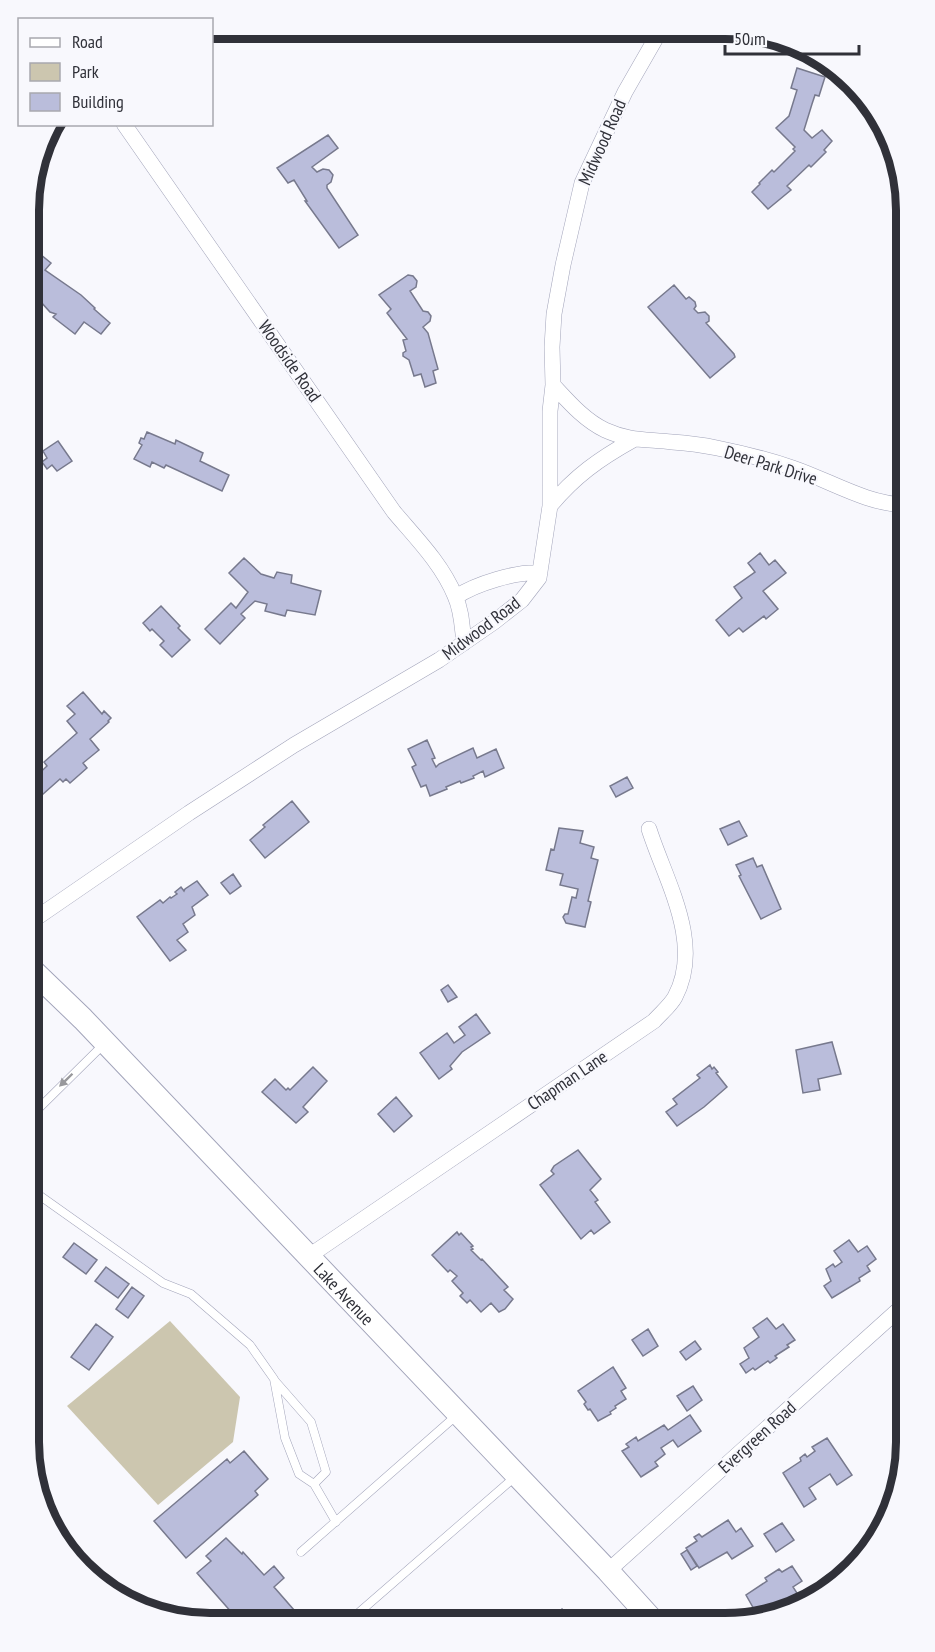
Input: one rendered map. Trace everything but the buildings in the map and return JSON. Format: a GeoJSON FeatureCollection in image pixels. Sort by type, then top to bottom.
{"type":"FeatureCollection","features":[{"type":"Feature","properties":{"kind":"main road","name":"Lake Avenue"},"geometry":{"type":"LineString","coordinates":[[39,977],[105,1042],[517,1474],[646,1613]]}},
{"type":"Feature","properties":{"kind":"street","name":"Midwood Road"},"geometry":{"type":"LineString","coordinates":[[39,916],[189,813],[464,643],[522,600],[539,578],[550,506],[549,411],[553,385],[552,347],[554,314],[563,265],[582,183],[625,92],[655,39]]}},
{"type":"Feature","properties":{"kind":"street","name":"Woodside Road"},"geometry":{"type":"LineString","coordinates":[[125,126],[394,512],[440,567],[456,597],[464,643]]}},
{"type":"Feature","properties":{"kind":"street","name":"Deer Park Drive"},"geometry":{"type":"LineString","coordinates":[[553,385],[589,420],[603,429],[633,440],[719,448],[792,468],[860,496],[896,504]]}},
{"type":"Feature","properties":{"kind":"street"},"geometry":{"type":"LineString","coordinates":[[550,506],[568,484],[586,469],[633,440]]}},
{"type":"Feature","properties":{"kind":"street"},"geometry":{"type":"LineString","coordinates":[[456,597],[481,585],[517,574],[540,573]]}},
{"type":"Feature","properties":{"kind":"street","name":"Chapman Lane"},"geometry":{"type":"LineString","coordinates":[[309,1256],[654,1021],[671,1004],[676,994],[686,955],[684,931],[649,829]]}},
{"type":"Feature","properties":{"kind":"street","name":"Evergreen Road"},"geometry":{"type":"LineString","coordinates":[[608,1571],[896,1312]]}},
{"type":"Feature","properties":{"kind":"lane"},"geometry":{"type":"LineString","coordinates":[[39,1108],[105,1042]]}},
{"type":"Feature","properties":{"kind":"lane"},"geometry":{"type":"LineString","coordinates":[[39,1195],[163,1283],[190,1294],[250,1345],[274,1379],[311,1422],[326,1472],[314,1484]]}},
{"type":"Feature","properties":{"kind":"lane"},"geometry":{"type":"LineString","coordinates":[[274,1379],[285,1438],[299,1474],[314,1484],[336,1522]]}},
{"type":"Feature","properties":{"kind":"lane"},"geometry":{"type":"LineString","coordinates":[[301,1552],[459,1414]]}},
{"type":"Feature","properties":{"kind":"lane"},"geometry":{"type":"LineString","coordinates":[[358,1613],[517,1474]]}},
{"type":"Feature","properties":{"kind":"green space"},"geometry":{"type":"Polygon","coordinates":[[[170,1321],[240,1397],[233,1442],[158,1505],[67,1406],[170,1321]]]}}]}
